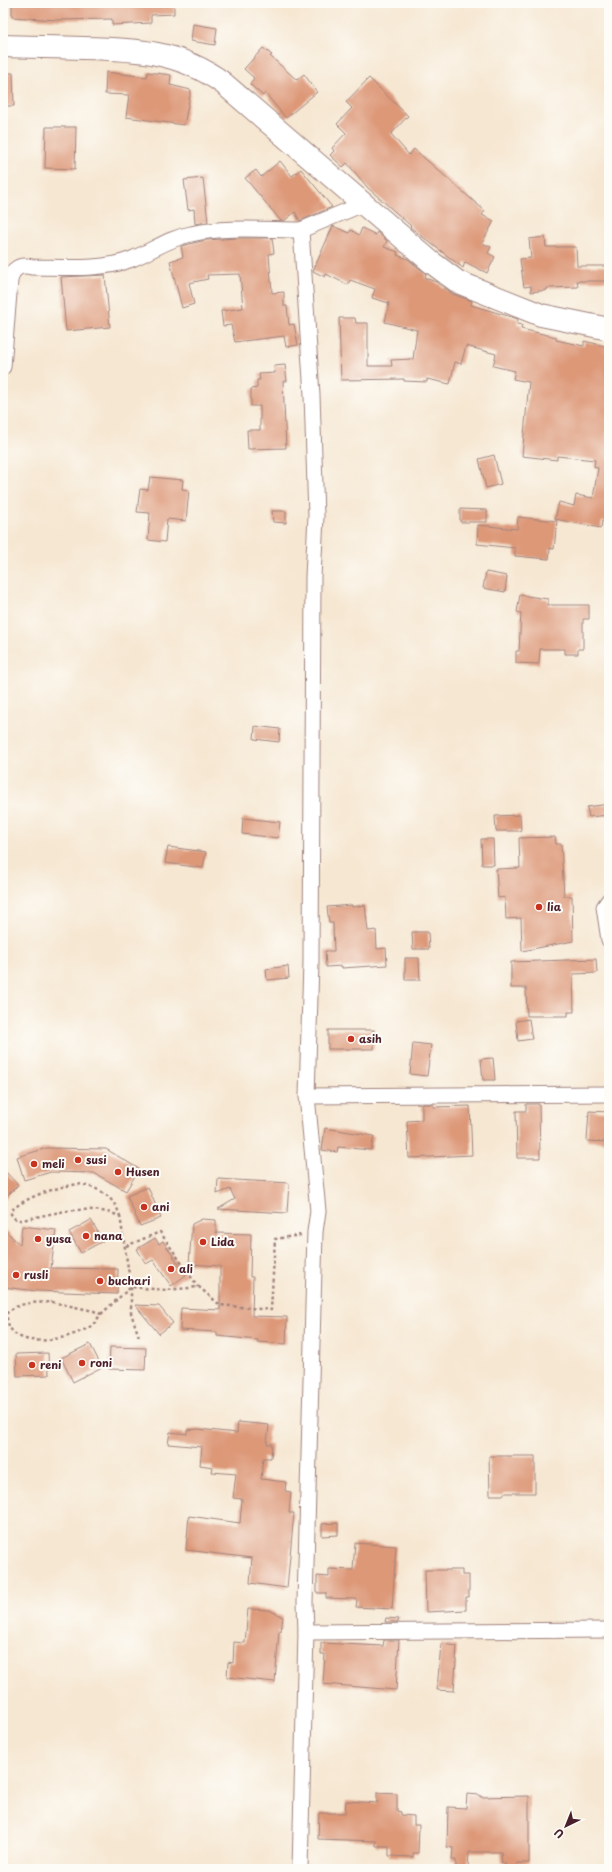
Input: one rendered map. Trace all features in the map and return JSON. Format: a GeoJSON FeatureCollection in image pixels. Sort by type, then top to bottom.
{"type":"FeatureCollection","features":[{"type":"Feature","properties":{"kind":"main road"},"geometry":{"type":"LineString","coordinates":[[3,46],[130,49],[163,54],[193,65],[209,73],[223,83],[431,262],[458,282],[541,315],[609,329]]}},
{"type":"Feature","properties":{"kind":"street"},"geometry":{"type":"LineString","coordinates":[[3,367],[10,281],[11,275],[18,267],[23,265],[32,267],[110,265],[132,259],[169,240],[192,234],[229,230],[301,230],[363,204]]}},
{"type":"Feature","properties":{"kind":"street"},"geometry":{"type":"LineString","coordinates":[[300,1869],[306,1632],[305,1602],[315,1232],[318,1211],[307,1096],[311,963],[313,576],[316,516],[312,395],[301,230]]}},
{"type":"Feature","properties":{"kind":"street"},"geometry":{"type":"LineString","coordinates":[[609,900],[604,907],[609,940]]}},
{"type":"Feature","properties":{"kind":"street"},"geometry":{"type":"LineString","coordinates":[[307,1096],[609,1094]]}},
{"type":"Feature","properties":{"kind":"street"},"geometry":{"type":"LineString","coordinates":[[306,1632],[609,1630]]}},
{"type":"Feature","properties":{"kind":"path"},"geometry":{"type":"LineString","coordinates":[[120,1216],[108,1212],[88,1209],[16,1220],[11,1214],[11,1211],[22,1202],[66,1186],[78,1184],[92,1186],[109,1195],[120,1216],[132,1287],[131,1313],[139,1337]]}},
{"type":"Feature","properties":{"kind":"path"},"geometry":{"type":"LineString","coordinates":[[126,1246],[160,1232],[198,1287],[220,1305],[271,1310],[275,1239],[315,1232]]}},
{"type":"Feature","properties":{"kind":"path"},"geometry":{"type":"LineString","coordinates":[[101,1314],[94,1310],[52,1302],[21,1304],[12,1308],[7,1313],[6,1320],[10,1329],[20,1338],[38,1341],[75,1334],[92,1325],[101,1314],[132,1287],[167,1290],[198,1287]]}},
{"type":"Feature","properties":{"kind":"building"},"geometry":{"type":"Polygon","coordinates":[[[12,3],[174,3],[174,14],[151,15],[151,23],[112,25],[112,19],[57,20],[12,17],[12,3]]]}},
{"type":"Feature","properties":{"kind":"building"},"geometry":{"type":"Polygon","coordinates":[[[193,24],[217,28],[215,45],[191,41],[193,24]]]}},
{"type":"Feature","properties":{"kind":"building"},"geometry":{"type":"Polygon","coordinates":[[[263,48],[297,80],[304,74],[317,92],[286,118],[265,93],[263,96],[250,84],[254,78],[244,69],[263,48]]]}},
{"type":"Feature","properties":{"kind":"building"},"geometry":{"type":"Polygon","coordinates":[[[106,72],[147,77],[148,72],[171,75],[170,85],[191,90],[184,125],[126,117],[129,95],[105,94],[106,72]]]}},
{"type":"Feature","properties":{"kind":"building"},"geometry":{"type":"Polygon","coordinates":[[[3,73],[13,73],[14,106],[3,106],[3,73]]]}},
{"type":"Feature","properties":{"kind":"building"},"geometry":{"type":"Polygon","coordinates":[[[369,78],[408,116],[391,134],[409,155],[414,149],[485,211],[482,215],[494,221],[482,243],[491,247],[488,253],[495,257],[487,273],[465,262],[463,268],[410,227],[411,226],[368,188],[347,163],[343,167],[330,155],[334,151],[332,148],[346,133],[337,124],[352,108],[346,102],[369,78]]]}},
{"type":"Feature","properties":{"kind":"building"},"geometry":{"type":"Polygon","coordinates":[[[46,127],[76,127],[75,169],[45,168],[46,127]]]}},
{"type":"Feature","properties":{"kind":"building"},"geometry":{"type":"Polygon","coordinates":[[[280,161],[292,176],[301,169],[332,207],[300,221],[295,212],[284,221],[281,221],[245,178],[256,170],[261,177],[280,161]]]}},
{"type":"Feature","properties":{"kind":"building"},"geometry":{"type":"Polygon","coordinates":[[[203,178],[208,222],[195,224],[194,209],[188,210],[184,180],[203,178]]]}},
{"type":"Feature","properties":{"kind":"building"},"geometry":{"type":"Polygon","coordinates":[[[333,226],[349,233],[351,230],[359,235],[362,228],[376,235],[377,232],[387,241],[384,247],[398,252],[397,255],[408,259],[426,274],[425,278],[436,282],[453,294],[472,301],[471,305],[518,319],[517,324],[522,325],[521,329],[556,337],[556,340],[584,346],[584,341],[609,347],[609,522],[602,521],[601,528],[555,519],[559,502],[574,506],[576,495],[593,498],[598,468],[594,467],[595,460],[557,456],[557,460],[522,456],[529,382],[513,379],[515,371],[493,366],[496,354],[466,346],[461,364],[455,362],[450,384],[427,379],[427,382],[404,381],[404,379],[341,380],[339,318],[355,318],[356,323],[368,323],[368,366],[392,366],[391,360],[413,359],[417,330],[385,322],[389,303],[372,298],[375,289],[350,280],[348,285],[326,274],[325,277],[313,271],[333,226]]]}},
{"type":"Feature","properties":{"kind":"building"},"geometry":{"type":"Polygon","coordinates":[[[545,237],[546,247],[576,247],[577,266],[609,266],[609,281],[577,281],[578,287],[547,288],[547,290],[531,292],[531,286],[524,287],[520,259],[531,258],[529,239],[545,237]]]}},
{"type":"Feature","properties":{"kind":"building"},"geometry":{"type":"Polygon","coordinates":[[[272,238],[274,253],[269,254],[272,293],[284,292],[284,306],[287,306],[289,325],[294,324],[298,345],[286,347],[284,336],[235,342],[231,325],[223,326],[221,311],[243,308],[240,274],[207,275],[208,279],[189,283],[194,304],[182,308],[170,261],[183,257],[181,246],[206,240],[272,238]]]}},
{"type":"Feature","properties":{"kind":"building"},"geometry":{"type":"Polygon","coordinates":[[[105,275],[110,327],[66,331],[61,277],[105,275]]]}},
{"type":"Feature","properties":{"kind":"building"},"geometry":{"type":"Polygon","coordinates":[[[285,365],[287,381],[283,381],[286,448],[248,449],[247,430],[260,430],[260,406],[251,406],[251,389],[257,388],[257,380],[260,380],[259,374],[275,373],[274,366],[285,365]]]}},
{"type":"Feature","properties":{"kind":"building"},"geometry":{"type":"Polygon","coordinates":[[[494,455],[501,484],[486,488],[479,459],[494,455]]]}},
{"type":"Feature","properties":{"kind":"building"},"geometry":{"type":"Polygon","coordinates":[[[150,477],[183,480],[182,489],[189,490],[186,521],[167,519],[165,542],[148,540],[150,513],[137,512],[140,489],[148,490],[150,477]]]}},
{"type":"Feature","properties":{"kind":"building"},"geometry":{"type":"Polygon","coordinates":[[[460,509],[487,510],[487,522],[460,522],[460,509]]]}},
{"type":"Feature","properties":{"kind":"building"},"geometry":{"type":"Polygon","coordinates":[[[272,511],[286,511],[286,523],[273,522],[272,511]]]}},
{"type":"Feature","properties":{"kind":"building"},"geometry":{"type":"Polygon","coordinates":[[[518,517],[557,521],[554,549],[550,548],[549,559],[515,556],[515,548],[477,544],[478,525],[517,529],[518,517]]]}},
{"type":"Feature","properties":{"kind":"building"},"geometry":{"type":"Polygon","coordinates":[[[486,572],[507,576],[505,592],[483,588],[486,572]]]}},
{"type":"Feature","properties":{"kind":"building"},"geometry":{"type":"Polygon","coordinates":[[[520,595],[548,599],[548,605],[589,605],[589,619],[583,619],[583,649],[578,649],[578,654],[565,654],[565,649],[540,649],[539,664],[516,663],[516,651],[519,651],[521,613],[517,612],[520,595]]]}},
{"type":"Feature","properties":{"kind":"building"},"geometry":{"type":"Polygon","coordinates":[[[255,726],[280,729],[279,742],[254,739],[255,726]]]}},
{"type":"Feature","properties":{"kind":"building"},"geometry":{"type":"Polygon","coordinates":[[[609,804],[609,815],[589,817],[587,807],[609,804]]]}},
{"type":"Feature","properties":{"kind":"building"},"geometry":{"type":"Polygon","coordinates":[[[520,815],[521,831],[496,831],[495,816],[520,815]]]}},
{"type":"Feature","properties":{"kind":"building"},"geometry":{"type":"Polygon","coordinates":[[[243,818],[280,822],[278,838],[242,834],[243,818]]]}},
{"type":"Feature","properties":{"kind":"building"},"geometry":{"type":"Polygon","coordinates":[[[555,837],[556,844],[561,844],[564,896],[572,896],[573,941],[522,951],[521,918],[506,919],[505,897],[498,898],[496,869],[520,868],[519,838],[555,837]]]}},
{"type":"Feature","properties":{"kind":"building"},"geometry":{"type":"Polygon","coordinates":[[[481,839],[493,839],[494,865],[482,865],[481,839]]]}},
{"type":"Feature","properties":{"kind":"building"},"geometry":{"type":"Polygon","coordinates":[[[168,847],[206,852],[203,868],[165,863],[168,847]]]}},
{"type":"Feature","properties":{"kind":"building"},"geometry":{"type":"Polygon","coordinates":[[[352,905],[352,907],[365,905],[368,931],[376,930],[377,949],[386,948],[387,965],[342,968],[342,966],[326,967],[325,951],[334,951],[333,923],[329,923],[327,907],[352,905]]]}},
{"type":"Feature","properties":{"kind":"building"},"geometry":{"type":"Polygon","coordinates":[[[412,932],[428,932],[429,949],[413,949],[412,932]]]}},
{"type":"Feature","properties":{"kind":"building"},"geometry":{"type":"Polygon","coordinates":[[[405,958],[419,958],[420,980],[405,980],[405,958]]]}},
{"type":"Feature","properties":{"kind":"building"},"geometry":{"type":"Polygon","coordinates":[[[596,959],[597,973],[573,974],[574,1012],[568,1012],[568,1016],[527,1016],[526,988],[511,988],[511,962],[596,959]]]}},
{"type":"Feature","properties":{"kind":"building"},"geometry":{"type":"Polygon","coordinates":[[[288,966],[289,978],[267,980],[266,969],[288,966]]]}},
{"type":"Feature","properties":{"kind":"building"},"geometry":{"type":"Polygon","coordinates":[[[529,1019],[532,1039],[518,1041],[516,1021],[529,1019]]]}},
{"type":"Feature","properties":{"kind":"building","name":"asih"},"geometry":{"type":"Polygon","coordinates":[[[328,1030],[374,1030],[374,1049],[328,1049],[328,1030]]]}},
{"type":"Feature","properties":{"kind":"building"},"geometry":{"type":"Polygon","coordinates":[[[413,1043],[431,1045],[427,1076],[410,1074],[413,1043]]]}},
{"type":"Feature","properties":{"kind":"building"},"geometry":{"type":"Polygon","coordinates":[[[493,1058],[495,1080],[483,1080],[481,1059],[493,1058]]]}},
{"type":"Feature","properties":{"kind":"building"},"geometry":{"type":"Polygon","coordinates":[[[422,1104],[433,1104],[433,1107],[470,1106],[472,1155],[409,1158],[407,1121],[422,1120],[422,1104]]]}},
{"type":"Feature","properties":{"kind":"building"},"geometry":{"type":"Polygon","coordinates":[[[526,1104],[539,1104],[540,1158],[517,1158],[516,1111],[526,1111],[526,1104]]]}},
{"type":"Feature","properties":{"kind":"building"},"geometry":{"type":"Polygon","coordinates":[[[589,1111],[609,1112],[607,1142],[587,1141],[589,1111]]]}},
{"type":"Feature","properties":{"kind":"building"},"geometry":{"type":"Polygon","coordinates":[[[325,1128],[374,1136],[371,1150],[338,1147],[337,1152],[322,1150],[325,1128]]]}},
{"type":"Feature","properties":{"kind":"building"},"geometry":{"type":"Polygon","coordinates":[[[47,1148],[106,1149],[139,1169],[126,1191],[94,1173],[51,1172],[24,1180],[17,1157],[47,1148]]]}},
{"type":"Feature","properties":{"kind":"building"},"geometry":{"type":"Polygon","coordinates":[[[3,1169],[18,1185],[3,1200],[3,1169]]]}},
{"type":"Feature","properties":{"kind":"building"},"geometry":{"type":"Polygon","coordinates":[[[218,1179],[289,1183],[287,1213],[218,1209],[235,1199],[230,1189],[217,1194],[218,1179]]]}},
{"type":"Feature","properties":{"kind":"building","name":"ani"},"geometry":{"type":"Polygon","coordinates":[[[148,1187],[161,1218],[140,1226],[127,1196],[148,1187]]]}},
{"type":"Feature","properties":{"kind":"building"},"geometry":{"type":"Polygon","coordinates":[[[202,1219],[216,1220],[216,1233],[251,1234],[250,1277],[253,1277],[252,1316],[287,1317],[286,1344],[257,1342],[258,1340],[217,1336],[217,1332],[180,1330],[181,1308],[220,1310],[220,1266],[189,1264],[192,1224],[202,1219]]]}},
{"type":"Feature","properties":{"kind":"building","name":"nana"},"geometry":{"type":"Polygon","coordinates":[[[91,1220],[103,1241],[81,1253],[69,1232],[91,1220]]]}},
{"type":"Feature","properties":{"kind":"building"},"geometry":{"type":"Polygon","coordinates":[[[22,1226],[56,1230],[51,1268],[118,1269],[117,1294],[37,1291],[3,1287],[3,1228],[20,1245],[22,1226]]]}},
{"type":"Feature","properties":{"kind":"building"},"geometry":{"type":"Polygon","coordinates":[[[155,1238],[159,1244],[163,1241],[186,1275],[171,1286],[153,1260],[146,1264],[137,1249],[155,1238]]]}},
{"type":"Feature","properties":{"kind":"building"},"geometry":{"type":"Polygon","coordinates":[[[135,1305],[159,1306],[173,1323],[159,1334],[135,1305]]]}},
{"type":"Feature","properties":{"kind":"building","name":"roni"},"geometry":{"type":"Polygon","coordinates":[[[90,1344],[102,1367],[73,1382],[61,1358],[90,1344]]]}},
{"type":"Feature","properties":{"kind":"building"},"geometry":{"type":"Polygon","coordinates":[[[110,1347],[146,1348],[145,1370],[109,1369],[110,1347]]]}},
{"type":"Feature","properties":{"kind":"building","name":"reni"},"geometry":{"type":"Polygon","coordinates":[[[48,1353],[49,1375],[17,1376],[16,1354],[48,1353]]]}},
{"type":"Feature","properties":{"kind":"building"},"geometry":{"type":"Polygon","coordinates":[[[238,1422],[269,1425],[267,1444],[272,1444],[271,1458],[263,1458],[261,1479],[286,1482],[285,1491],[291,1492],[289,1513],[294,1513],[287,1588],[250,1583],[252,1558],[186,1550],[189,1516],[240,1523],[242,1499],[233,1498],[236,1474],[212,1472],[213,1467],[200,1465],[202,1447],[168,1444],[170,1432],[187,1434],[187,1430],[198,1429],[237,1433],[238,1422]]]}},
{"type":"Feature","properties":{"kind":"building"},"geometry":{"type":"Polygon","coordinates":[[[489,1456],[535,1456],[535,1493],[504,1493],[504,1495],[490,1495],[489,1456]]]}},
{"type":"Feature","properties":{"kind":"building"},"geometry":{"type":"Polygon","coordinates":[[[338,1523],[338,1535],[322,1536],[322,1524],[338,1523]]]}},
{"type":"Feature","properties":{"kind":"building"},"geometry":{"type":"Polygon","coordinates":[[[355,1543],[396,1546],[392,1609],[356,1607],[357,1600],[326,1598],[326,1593],[317,1593],[317,1576],[329,1577],[329,1569],[353,1570],[355,1543]]]}},
{"type":"Feature","properties":{"kind":"building"},"geometry":{"type":"Polygon","coordinates":[[[425,1570],[462,1570],[462,1575],[469,1575],[469,1597],[466,1597],[466,1610],[426,1612],[425,1570]]]}},
{"type":"Feature","properties":{"kind":"building"},"geometry":{"type":"Polygon","coordinates":[[[248,1609],[269,1610],[283,1617],[281,1631],[279,1631],[275,1682],[227,1677],[228,1662],[233,1663],[234,1642],[245,1643],[248,1609]]]}},
{"type":"Feature","properties":{"kind":"building"},"geometry":{"type":"Polygon","coordinates":[[[386,1618],[399,1619],[398,1622],[385,1622],[386,1618]]]}},
{"type":"Feature","properties":{"kind":"building"},"geometry":{"type":"Polygon","coordinates":[[[384,1640],[399,1640],[396,1690],[323,1684],[325,1654],[321,1654],[321,1643],[383,1646],[384,1640]]]}},
{"type":"Feature","properties":{"kind":"building"},"geometry":{"type":"Polygon","coordinates":[[[441,1644],[457,1646],[454,1691],[437,1690],[441,1644]]]}},
{"type":"Feature","properties":{"kind":"building"},"geometry":{"type":"Polygon","coordinates":[[[377,1793],[397,1794],[397,1811],[401,1812],[401,1815],[414,1816],[414,1825],[419,1825],[418,1853],[413,1853],[413,1857],[389,1856],[389,1846],[376,1846],[376,1841],[318,1839],[319,1813],[345,1813],[346,1801],[377,1803],[377,1793]]]}},
{"type":"Feature","properties":{"kind":"building"},"geometry":{"type":"Polygon","coordinates":[[[467,1794],[480,1795],[480,1797],[529,1796],[529,1863],[517,1863],[517,1869],[505,1869],[505,1863],[502,1863],[501,1852],[469,1852],[468,1869],[456,1869],[456,1860],[452,1860],[453,1848],[447,1847],[448,1807],[466,1808],[467,1794]]]}},
{"type":"Feature","properties":{"kind":"place","name":"lia"},"geometry":{"type":"Point","coordinates":[539,907]}},
{"type":"Feature","properties":{"kind":"place","name":"asih"},"geometry":{"type":"Point","coordinates":[351,1039]}},
{"type":"Feature","properties":{"kind":"place","name":"susi"},"geometry":{"type":"Point","coordinates":[78,1160]}},
{"type":"Feature","properties":{"kind":"place","name":"meli"},"geometry":{"type":"Point","coordinates":[34,1164]}},
{"type":"Feature","properties":{"kind":"place","name":"Husen"},"geometry":{"type":"Point","coordinates":[118,1172]}},
{"type":"Feature","properties":{"kind":"place","name":"ani"},"geometry":{"type":"Point","coordinates":[144,1207]}},
{"type":"Feature","properties":{"kind":"place","name":"nana"},"geometry":{"type":"Point","coordinates":[86,1236]}},
{"type":"Feature","properties":{"kind":"place","name":"yusa"},"geometry":{"type":"Point","coordinates":[38,1239]}},
{"type":"Feature","properties":{"kind":"place","name":"Lida"},"geometry":{"type":"Point","coordinates":[203,1242]}},
{"type":"Feature","properties":{"kind":"place","name":"ali"},"geometry":{"type":"Point","coordinates":[171,1269]}},
{"type":"Feature","properties":{"kind":"place","name":"rusli"},"geometry":{"type":"Point","coordinates":[16,1275]}},
{"type":"Feature","properties":{"kind":"place","name":"buchari"},"geometry":{"type":"Point","coordinates":[100,1281]}},
{"type":"Feature","properties":{"kind":"place","name":"roni"},"geometry":{"type":"Point","coordinates":[82,1363]}},
{"type":"Feature","properties":{"kind":"place","name":"reni"},"geometry":{"type":"Point","coordinates":[32,1365]}}]}
